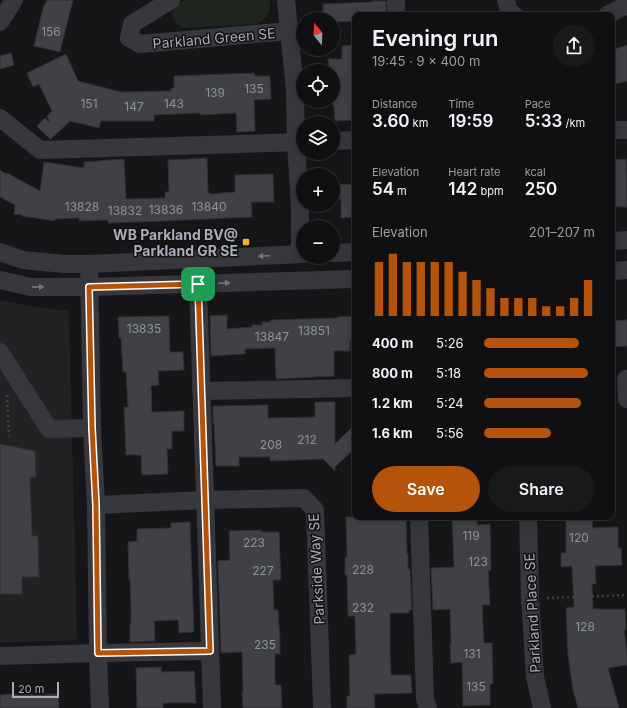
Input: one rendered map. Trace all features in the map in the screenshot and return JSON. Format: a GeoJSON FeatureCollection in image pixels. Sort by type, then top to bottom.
{"type":"FeatureCollection","features":[{"type":"Feature","properties":{"kind":"street"},"geometry":{"type":"LineString","coordinates":[[0,22],[14,0]]}},
{"type":"Feature","properties":{"kind":"street","name":"Parkland Green SE"},"geometry":{"type":"LineString","coordinates":[[171,0],[132,24],[129,38],[140,44],[289,31]]}},
{"type":"Feature","properties":{"kind":"street","name":"Parkland Green SE"},"geometry":{"type":"LineString","coordinates":[[286,0],[297,116]]}},
{"type":"Feature","properties":{"kind":"street"},"geometry":{"type":"LineString","coordinates":[[396,0],[396,12]]}},
{"type":"Feature","properties":{"kind":"street"},"geometry":{"type":"LineString","coordinates":[[506,0],[508,10],[510,12]]}},
{"type":"Feature","properties":{"kind":"street"},"geometry":{"type":"LineString","coordinates":[[613,12],[627,5]]}},
{"type":"Feature","properties":{"kind":"street"},"geometry":{"type":"LineString","coordinates":[[0,118],[40,150],[296,143]]}},
{"type":"Feature","properties":{"kind":"street"},"geometry":{"type":"LineString","coordinates":[[615,130],[627,130]]}},
{"type":"Feature","properties":{"kind":"street"},"geometry":{"type":"LineString","coordinates":[[340,141],[352,140]]}},
{"type":"Feature","properties":{"kind":"street","name":"Parkland Green SE"},"geometry":{"type":"LineString","coordinates":[[300,160],[300,220]]}},
{"type":"Feature","properties":{"kind":"street"},"geometry":{"type":"LineString","coordinates":[[615,241],[627,240]]}},
{"type":"Feature","properties":{"kind":"street"},"geometry":{"type":"LineString","coordinates":[[0,252],[23,260],[64,264],[296,254]]}},
{"type":"Feature","properties":{"kind":"street"},"geometry":{"type":"LineString","coordinates":[[340,253],[352,252]]}},
{"type":"Feature","properties":{"kind":"street"},"geometry":{"type":"LineString","coordinates":[[88,264],[92,428],[96,505],[100,708]]}},
{"type":"Feature","properties":{"kind":"street"},"geometry":{"type":"LineString","coordinates":[[615,271],[627,270]]}},
{"type":"Feature","properties":{"kind":"street"},"geometry":{"type":"LineString","coordinates":[[0,280],[31,287],[89,287],[352,279]]}},
{"type":"Feature","properties":{"kind":"street"},"geometry":{"type":"LineString","coordinates":[[198,284],[212,708]]}},
{"type":"Feature","properties":{"kind":"street"},"geometry":{"type":"LineString","coordinates":[[0,352],[49,429],[92,428]]}},
{"type":"Feature","properties":{"kind":"street"},"geometry":{"type":"LineString","coordinates":[[622,379],[627,399]]}},
{"type":"Feature","properties":{"kind":"street"},"geometry":{"type":"LineString","coordinates":[[201,392],[352,388]]}},
{"type":"Feature","properties":{"kind":"street","name":"Parkside Way SE"},"geometry":{"type":"LineString","coordinates":[[96,505],[206,500],[304,498],[315,510],[322,708]]}},
{"type":"Feature","properties":{"kind":"street"},"geometry":{"type":"LineString","coordinates":[[419,520],[425,699],[428,708]]}},
{"type":"Feature","properties":{"kind":"street","name":"Parkland Place SE"},"geometry":{"type":"LineString","coordinates":[[528,520],[530,598],[535,677],[542,708]]}},
{"type":"Feature","properties":{"kind":"street"},"geometry":{"type":"LineString","coordinates":[[0,656],[210,651]]}},
{"type":"Feature","properties":{"kind":"path"},"geometry":{"type":"LineString","coordinates":[[7,390],[9,436]]}},
{"type":"Feature","properties":{"kind":"path"},"geometry":{"type":"LineString","coordinates":[[530,598],[627,595]]}},
{"type":"Feature","properties":{"kind":"shaded area"},"geometry":{"type":"Polygon","coordinates":[[[185,0],[270,0],[270,8],[266,17],[257,24],[182,28],[176,23],[172,14],[176,5],[185,0]]]}},
{"type":"Feature","properties":{"kind":"shaded area"},"geometry":{"type":"Polygon","coordinates":[[[0,300],[34,307],[69,311],[77,640],[0,643],[0,300]]]}},
{"type":"Feature","properties":{"kind":"building"},"geometry":{"type":"Polygon","coordinates":[[[47,0],[73,0],[60,52],[34,46],[43,8],[47,0]]]}},
{"type":"Feature","properties":{"kind":"building"},"geometry":{"type":"Polygon","coordinates":[[[386,1],[386,12],[352,12],[352,21],[340,22],[340,12],[323,12],[323,4],[386,1]]]}},
{"type":"Feature","properties":{"kind":"building"},"geometry":{"type":"Polygon","coordinates":[[[352,45],[352,120],[340,121],[340,116],[335,116],[334,108],[340,108],[340,64],[328,64],[328,59],[342,59],[342,46],[352,45]]]}},
{"type":"Feature","properties":{"kind":"building"},"geometry":{"type":"Polygon","coordinates":[[[627,45],[627,81],[615,84],[615,49],[627,45]]]}},
{"type":"Feature","properties":{"kind":"building"},"geometry":{"type":"Polygon","coordinates":[[[11,53],[14,65],[0,69],[0,56],[11,53]]]}},
{"type":"Feature","properties":{"kind":"building"},"geometry":{"type":"Polygon","coordinates":[[[66,54],[78,81],[121,92],[171,91],[171,88],[174,88],[174,76],[254,73],[255,76],[270,76],[271,99],[254,100],[255,131],[237,132],[236,113],[200,115],[200,113],[154,115],[154,121],[101,121],[99,128],[70,121],[50,139],[37,126],[45,118],[50,122],[47,116],[52,111],[39,84],[33,87],[27,73],[66,54]]]}},
{"type":"Feature","properties":{"kind":"building"},"geometry":{"type":"Polygon","coordinates":[[[207,158],[208,193],[235,192],[235,175],[273,174],[274,202],[251,202],[252,217],[108,223],[108,220],[79,221],[79,218],[55,219],[55,221],[22,216],[14,214],[15,205],[0,197],[0,170],[40,191],[44,162],[84,168],[84,162],[124,159],[126,199],[165,198],[165,192],[169,192],[168,160],[207,158]]]}},
{"type":"Feature","properties":{"kind":"building"},"geometry":{"type":"Polygon","coordinates":[[[626,159],[627,207],[615,207],[615,160],[626,159]]]}},
{"type":"Feature","properties":{"kind":"building"},"geometry":{"type":"Polygon","coordinates":[[[352,184],[352,217],[341,218],[340,185],[352,184]]]}},
{"type":"Feature","properties":{"kind":"building"},"geometry":{"type":"Polygon","coordinates":[[[227,315],[227,329],[262,325],[262,322],[271,322],[270,320],[352,316],[352,340],[350,340],[350,351],[334,351],[334,376],[276,379],[275,348],[245,349],[245,354],[211,356],[210,316],[227,315]]]}},
{"type":"Feature","properties":{"kind":"building"},"geometry":{"type":"Polygon","coordinates":[[[169,316],[170,352],[183,352],[184,370],[158,371],[159,385],[151,386],[152,412],[184,411],[184,431],[172,431],[172,449],[167,449],[168,474],[142,475],[141,455],[126,455],[124,407],[128,407],[126,372],[123,372],[118,317],[169,316]]]}},
{"type":"Feature","properties":{"kind":"building"},"geometry":{"type":"Polygon","coordinates":[[[627,320],[627,346],[615,347],[615,321],[627,320]]]}},
{"type":"Feature","properties":{"kind":"building"},"geometry":{"type":"Polygon","coordinates":[[[315,402],[335,402],[335,444],[352,427],[352,451],[335,467],[335,471],[323,459],[270,461],[270,457],[239,457],[239,466],[216,466],[213,406],[268,405],[268,418],[315,417],[315,402]]]}},
{"type":"Feature","properties":{"kind":"building"},"geometry":{"type":"Polygon","coordinates":[[[0,444],[35,451],[36,477],[30,477],[32,536],[38,536],[39,577],[22,577],[22,594],[0,594],[0,444]]]}},
{"type":"Feature","properties":{"kind":"building"},"geometry":{"type":"Polygon","coordinates":[[[346,517],[352,517],[352,520],[406,520],[407,554],[408,569],[410,569],[412,610],[409,610],[409,613],[390,613],[390,652],[391,675],[411,675],[412,693],[374,694],[375,708],[347,708],[347,696],[350,696],[349,655],[356,654],[355,616],[348,616],[347,575],[345,575],[345,557],[347,557],[346,517]]]}},
{"type":"Feature","properties":{"kind":"building"},"geometry":{"type":"Polygon","coordinates":[[[452,520],[477,520],[477,525],[490,524],[491,570],[488,571],[490,605],[482,605],[484,643],[492,643],[493,684],[490,684],[490,705],[463,706],[462,662],[451,663],[450,609],[433,610],[431,568],[454,567],[452,520]]]}},
{"type":"Feature","properties":{"kind":"building"},"geometry":{"type":"Polygon","coordinates":[[[566,520],[592,520],[593,528],[618,527],[618,548],[621,548],[622,565],[595,566],[596,584],[592,584],[593,609],[625,609],[626,630],[624,630],[627,665],[608,668],[619,708],[578,708],[573,690],[568,655],[566,608],[574,607],[572,566],[561,567],[561,553],[566,553],[566,520]]]}},
{"type":"Feature","properties":{"kind":"building"},"geometry":{"type":"Polygon","coordinates":[[[190,522],[194,632],[179,633],[178,620],[154,621],[155,641],[130,642],[131,606],[128,542],[137,541],[137,529],[171,528],[171,523],[190,522]]]}},
{"type":"Feature","properties":{"kind":"building"},"geometry":{"type":"Polygon","coordinates":[[[261,530],[261,532],[279,532],[281,580],[273,580],[274,610],[278,610],[280,640],[280,654],[275,654],[275,685],[281,685],[282,708],[243,708],[242,652],[221,653],[218,561],[230,560],[229,531],[261,530]]]}},
{"type":"Feature","properties":{"kind":"building"},"geometry":{"type":"Polygon","coordinates":[[[161,667],[161,672],[194,671],[196,703],[163,703],[163,708],[137,708],[136,668],[161,667]]]}},
{"type":"Feature","properties":{"kind":"building"},"geometry":{"type":"Polygon","coordinates":[[[58,694],[59,708],[0,708],[0,695],[58,694]]]}},
{"type":"Feature","properties":{"kind":"place","name":"WB Parkland BV@ Parkland GR SE"},"geometry":{"type":"Point","coordinates":[246,242]}},
{"type":"Feature","properties":{"kind":"route"},"geometry":{"type":"LineString","coordinates":[[198,284],[201,392],[206,488],[210,651],[98,653],[96,505],[92,428],[89,287],[198,284]]}}]}
